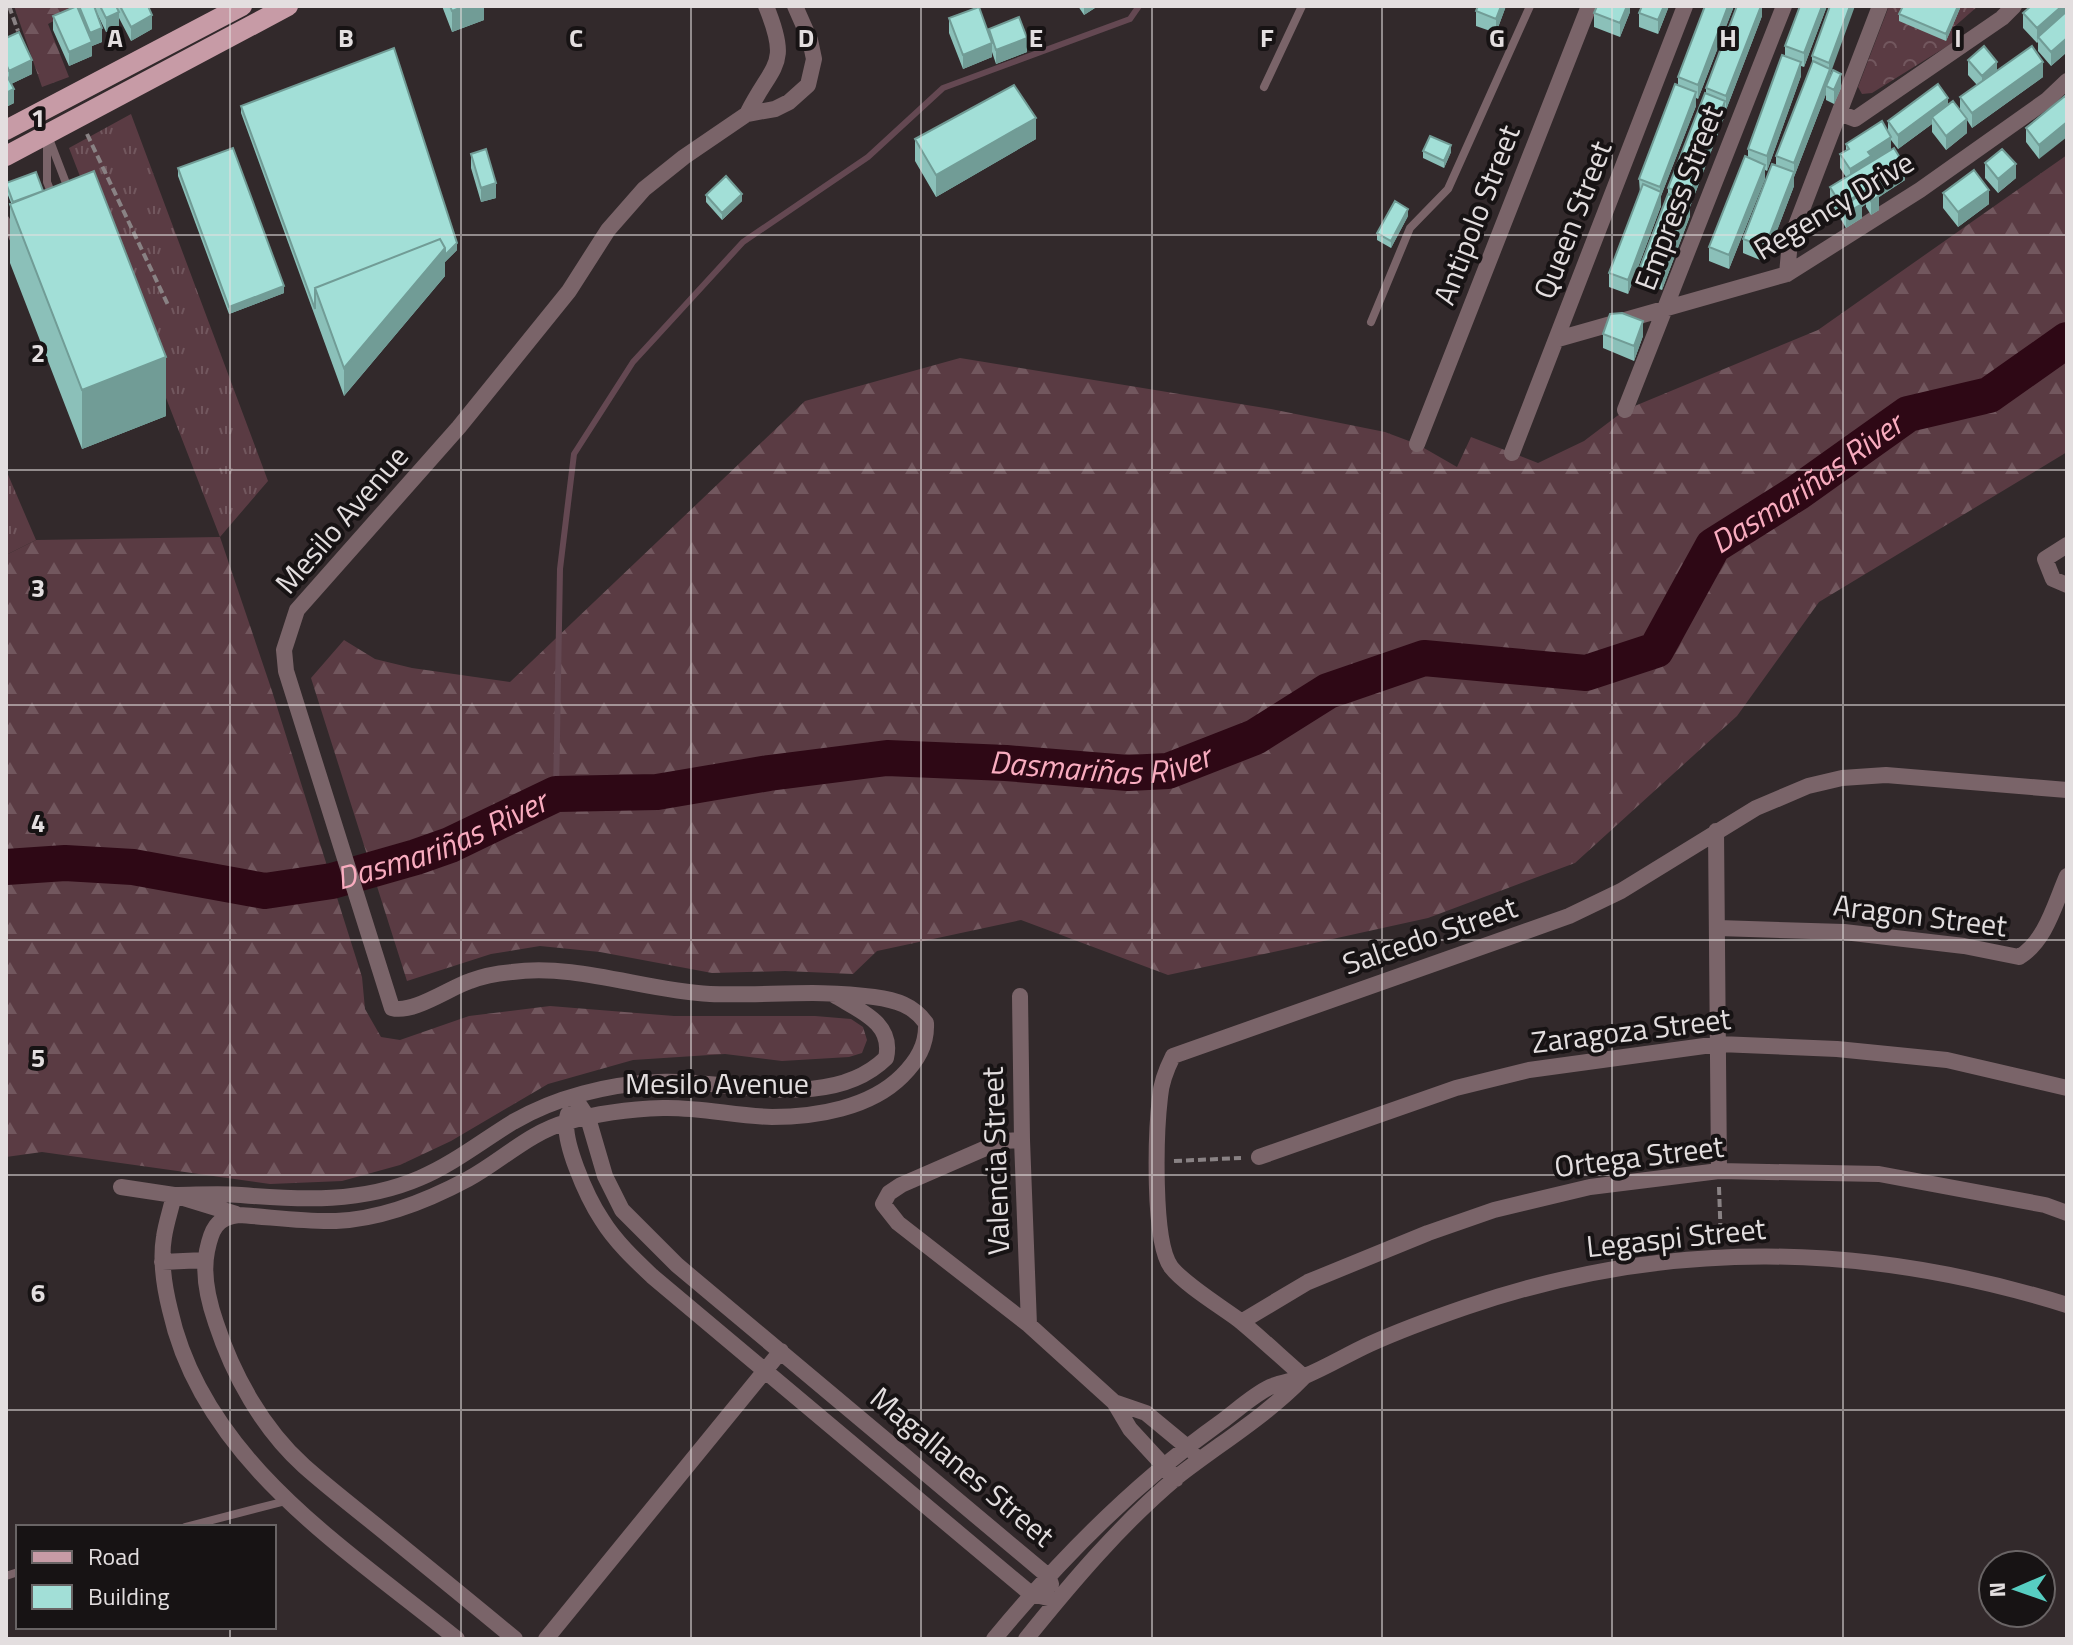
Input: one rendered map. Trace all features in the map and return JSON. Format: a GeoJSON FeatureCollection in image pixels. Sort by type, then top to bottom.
{"type":"FeatureCollection","features":[{"type":"Feature","properties":{"kind":"main road"},"geometry":{"type":"LineString","coordinates":[[6,130],[242,6]]}},
{"type":"Feature","properties":{"kind":"main road"},"geometry":{"type":"LineString","coordinates":[[6,156],[288,6]]}},
{"type":"Feature","properties":{"kind":"street","name":"Mesilo Avenue"},"geometry":{"type":"LineString","coordinates":[[747,114],[777,67],[780,54],[777,33],[766,6]]}},
{"type":"Feature","properties":{"kind":"street","name":"Mesilo Avenue"},"geometry":{"type":"LineString","coordinates":[[121,1187],[174,1195],[239,1215],[336,1221],[385,1214],[427,1199],[470,1178],[524,1142],[565,1122],[629,1110],[663,1108],[699,1108],[770,1117],[840,1109],[870,1099],[896,1082],[912,1066],[924,1045],[926,1023],[917,1011],[876,997],[830,992],[709,994],[557,972],[513,971],[471,980],[407,1009],[392,1008],[286,671],[284,650],[297,610],[459,427],[569,291],[608,230],[644,189],[747,114],[775,109],[789,102],[808,85],[814,59],[810,40],[795,6]]}},
{"type":"Feature","properties":{"kind":"street","name":"Antipolo Street"},"geometry":{"type":"LineString","coordinates":[[1417,444],[1589,6]]}},
{"type":"Feature","properties":{"kind":"street","name":"Queen Street"},"geometry":{"type":"LineString","coordinates":[[1512,453],[1685,6]]}},
{"type":"Feature","properties":{"kind":"street","name":"Empress Street"},"geometry":{"type":"LineString","coordinates":[[1625,410],[1784,6]]}},
{"type":"Feature","properties":{"kind":"street"},"geometry":{"type":"LineString","coordinates":[[1787,274],[1790,241],[1880,6]]}},
{"type":"Feature","properties":{"kind":"street"},"geometry":{"type":"LineString","coordinates":[[1839,113],[1855,119],[2002,18],[2014,6]]}},
{"type":"Feature","properties":{"kind":"street","name":"Regency Drive"},"geometry":{"type":"LineString","coordinates":[[1558,339],[1787,274],[1920,190],[2047,100],[2067,81]]}},
{"type":"Feature","properties":{"kind":"street"},"geometry":{"type":"LineString","coordinates":[[2067,545],[2045,559],[2053,579],[2067,585]]}},
{"type":"Feature","properties":{"kind":"street","name":"Salcedo Street"},"geometry":{"type":"LineString","coordinates":[[1304,1377],[1241,1322],[1173,1270],[1164,1256],[1158,1162],[1160,1097],[1164,1074],[1173,1056],[1569,916],[1621,891],[1756,808],[1808,786],[1842,778],[1886,775],[2067,790]]}},
{"type":"Feature","properties":{"kind":"street"},"geometry":{"type":"LineString","coordinates":[[1716,831],[1719,1171]]}},
{"type":"Feature","properties":{"kind":"street","name":"Aragon Street"},"geometry":{"type":"LineString","coordinates":[[1718,928],[1844,932],[1964,946],[2019,957],[2039,940],[2067,876]]}},
{"type":"Feature","properties":{"kind":"street","name":"Mesilo Avenue"},"geometry":{"type":"LineString","coordinates":[[174,1195],[238,1194],[298,1200],[341,1198],[378,1191],[420,1178],[543,1107],[624,1084],[701,1082],[769,1091],[798,1089],[861,1076],[886,1058],[889,1047],[887,1035],[881,1025],[830,992]]}},
{"type":"Feature","properties":{"kind":"street","name":"Valencia Street"},"geometry":{"type":"LineString","coordinates":[[1020,996],[1029,1325]]}},
{"type":"Feature","properties":{"kind":"street","name":"Zaragoza Street"},"geometry":{"type":"LineString","coordinates":[[1259,1157],[1402,1106],[1514,1073],[1719,1044],[1837,1049],[1947,1060],[2067,1088]]}},
{"type":"Feature","properties":{"kind":"street"},"geometry":{"type":"LineString","coordinates":[[565,1122],[574,1097]]}},
{"type":"Feature","properties":{"kind":"street","name":"Magallanes Street"},"geometry":{"type":"LineString","coordinates":[[574,1097],[588,1118],[605,1176],[622,1210],[677,1265],[1048,1576],[1057,1600]]}},
{"type":"Feature","properties":{"kind":"street","name":"Magallanes Street"},"geometry":{"type":"LineString","coordinates":[[565,1122],[571,1151],[584,1184],[601,1219],[625,1250],[1031,1594],[1057,1600]]}},
{"type":"Feature","properties":{"kind":"street"},"geometry":{"type":"LineString","coordinates":[[1022,1140],[1002,1141],[901,1185],[889,1193],[883,1204],[898,1223],[1029,1325],[1114,1402],[1130,1429],[1176,1479]]}},
{"type":"Feature","properties":{"kind":"street","name":"Ortega Street"},"geometry":{"type":"LineString","coordinates":[[1241,1322],[1320,1277],[1414,1239],[1494,1210],[1590,1187],[1719,1171],[1879,1174],[2045,1205],[2067,1213]]}},
{"type":"Feature","properties":{"kind":"street"},"geometry":{"type":"LineString","coordinates":[[174,1195],[162,1262],[173,1325],[195,1381],[229,1437],[287,1501],[457,1639]]}},
{"type":"Feature","properties":{"kind":"street"},"geometry":{"type":"LineString","coordinates":[[239,1215],[217,1222],[205,1260],[206,1285],[222,1342],[248,1396],[302,1464],[515,1639]]}},
{"type":"Feature","properties":{"kind":"street","name":"Legaspi Street"},"geometry":{"type":"LineString","coordinates":[[994,1639],[1048,1576],[1163,1465],[1270,1387],[1304,1377],[1369,1344],[1418,1324],[1513,1293],[1591,1273],[1670,1261],[1721,1257],[1842,1258],[1930,1271],[2001,1286],[2067,1305]]}},
{"type":"Feature","properties":{"kind":"street"},"geometry":{"type":"LineString","coordinates":[[162,1262],[205,1260]]}},
{"type":"Feature","properties":{"kind":"street"},"geometry":{"type":"LineString","coordinates":[[546,1639],[781,1351]]}},
{"type":"Feature","properties":{"kind":"street","name":"Legaspi Street"},"geometry":{"type":"LineString","coordinates":[[1026,1639],[1109,1543],[1176,1479],[1281,1400],[1304,1377]]}},
{"type":"Feature","properties":{"kind":"street"},"geometry":{"type":"LineString","coordinates":[[1114,1402],[1146,1413],[1201,1460]]}},
{"type":"Feature","properties":{"kind":"lane"},"geometry":{"type":"LineString","coordinates":[[1264,87],[1302,6]]}},
{"type":"Feature","properties":{"kind":"lane"},"geometry":{"type":"LineString","coordinates":[[1371,322],[1410,228],[1448,189],[1530,6]]}},
{"type":"Feature","properties":{"kind":"lane"},"geometry":{"type":"LineString","coordinates":[[47,135],[70,194]]}},
{"type":"Feature","properties":{"kind":"lane"},"geometry":{"type":"LineString","coordinates":[[47,135],[47,182],[57,208]]}},
{"type":"Feature","properties":{"kind":"lane"},"geometry":{"type":"LineString","coordinates":[[6,220],[16,244]]}},
{"type":"Feature","properties":{"kind":"lane"},"geometry":{"type":"LineString","coordinates":[[193,1525],[287,1501]]}},
{"type":"Feature","properties":{"kind":"path"},"geometry":{"type":"LineString","coordinates":[[9,6],[18,31]]}},
{"type":"Feature","properties":{"kind":"path"},"geometry":{"type":"LineString","coordinates":[[78,118],[168,305]]}},
{"type":"Feature","properties":{"kind":"path"},"geometry":{"type":"LineString","coordinates":[[1158,1162],[1259,1157]]}},
{"type":"Feature","properties":{"kind":"path"},"geometry":{"type":"LineString","coordinates":[[1719,1171],[1721,1257]]}},
{"type":"Feature","properties":{"kind":"green space"},"geometry":{"type":"Polygon","coordinates":[[[14,6],[82,6],[48,24],[69,77],[42,87],[14,6]]]}},
{"type":"Feature","properties":{"kind":"green space"},"geometry":{"type":"Polygon","coordinates":[[[1889,6],[1978,6],[1954,27],[1962,37],[1872,93],[1862,94],[1858,87],[1889,6]]]}},
{"type":"Feature","properties":{"kind":"green space"},"geometry":{"type":"Polygon","coordinates":[[[131,114],[268,481],[220,537],[69,148],[131,114]]]}},
{"type":"Feature","properties":{"kind":"green space"},"geometry":{"type":"Polygon","coordinates":[[[2067,155],[2067,452],[1819,602],[1737,716],[1575,863],[1428,918],[1168,975],[1021,920],[877,951],[853,974],[785,971],[712,973],[600,952],[540,946],[491,954],[407,981],[311,678],[344,640],[375,659],[412,668],[510,682],[805,401],[960,358],[1271,409],[1385,432],[1417,444],[1457,467],[1471,437],[1538,463],[1584,441],[1625,410],[1818,330],[2067,155]]]}},
{"type":"Feature","properties":{"kind":"green space"},"geometry":{"type":"Polygon","coordinates":[[[6,470],[36,540],[6,555],[6,470]]]}},
{"type":"Feature","properties":{"kind":"green space"},"geometry":{"type":"Polygon","coordinates":[[[220,537],[362,977],[365,1009],[381,1037],[400,1040],[469,1016],[550,1006],[674,1016],[851,1019],[863,1027],[867,1040],[862,1053],[849,1057],[782,1061],[725,1054],[633,1060],[548,1084],[451,1141],[400,1165],[342,1181],[270,1184],[42,1152],[6,1157],[6,555],[36,540],[220,537]]]}},
{"type":"Feature","properties":{"kind":"building"},"geometry":{"type":"Polygon","coordinates":[[[77,6],[92,42],[69,52],[53,16],[77,6]]]}},
{"type":"Feature","properties":{"kind":"building"},"geometry":{"type":"Polygon","coordinates":[[[79,6],[94,6],[102,28],[90,33],[79,6]]]}},
{"type":"Feature","properties":{"kind":"building"},"geometry":{"type":"Polygon","coordinates":[[[100,6],[116,6],[119,12],[106,18],[100,6]]]}},
{"type":"Feature","properties":{"kind":"building"},"geometry":{"type":"Polygon","coordinates":[[[120,6],[148,6],[152,15],[131,27],[120,6]]]}},
{"type":"Feature","properties":{"kind":"building"},"geometry":{"type":"Polygon","coordinates":[[[1478,6],[1501,6],[1496,19],[1476,11],[1478,6]]]}},
{"type":"Feature","properties":{"kind":"building"},"geometry":{"type":"Polygon","coordinates":[[[1597,6],[1627,6],[1620,23],[1594,13],[1597,6]]]}},
{"type":"Feature","properties":{"kind":"building"},"geometry":{"type":"Polygon","coordinates":[[[1642,6],[1664,6],[1658,20],[1639,13],[1642,6]]]}},
{"type":"Feature","properties":{"kind":"building"},"geometry":{"type":"Polygon","coordinates":[[[1705,6],[1728,6],[1698,85],[1678,77],[1705,6]]]}},
{"type":"Feature","properties":{"kind":"building"},"geometry":{"type":"Polygon","coordinates":[[[1737,6],[1761,6],[1726,96],[1706,88],[1737,6]]]}},
{"type":"Feature","properties":{"kind":"building"},"geometry":{"type":"Polygon","coordinates":[[[1800,6],[1822,6],[1804,53],[1785,46],[1800,6]]]}},
{"type":"Feature","properties":{"kind":"building"},"geometry":{"type":"Polygon","coordinates":[[[1830,6],[1850,6],[1829,63],[1812,56],[1830,6]]]}},
{"type":"Feature","properties":{"kind":"building"},"geometry":{"type":"Polygon","coordinates":[[[1903,6],[1958,6],[1946,34],[1899,14],[1903,6]]]}},
{"type":"Feature","properties":{"kind":"building"},"geometry":{"type":"Polygon","coordinates":[[[2031,6],[2062,6],[2037,28],[2023,13],[2031,6]]]}},
{"type":"Feature","properties":{"kind":"building"},"geometry":{"type":"Polygon","coordinates":[[[979,7],[992,43],[963,55],[949,18],[979,7]]]}},
{"type":"Feature","properties":{"kind":"building"},"geometry":{"type":"Polygon","coordinates":[[[2067,11],[2067,38],[2051,52],[2038,37],[2067,11]]]}},
{"type":"Feature","properties":{"kind":"building"},"geometry":{"type":"Polygon","coordinates":[[[1019,17],[1027,38],[996,50],[989,29],[1019,17]]]}},
{"type":"Feature","properties":{"kind":"building"},"geometry":{"type":"Polygon","coordinates":[[[19,32],[32,60],[9,71],[6,38],[19,32]]]}},
{"type":"Feature","properties":{"kind":"building"},"geometry":{"type":"Polygon","coordinates":[[[1984,46],[1997,62],[1982,76],[1968,60],[1984,46]]]}},
{"type":"Feature","properties":{"kind":"building"},"geometry":{"type":"Polygon","coordinates":[[[2032,46],[2043,62],[1972,113],[1960,97],[2032,46]]]}},
{"type":"Feature","properties":{"kind":"building"},"geometry":{"type":"Polygon","coordinates":[[[394,48],[457,243],[445,255],[440,239],[315,288],[315,309],[241,106],[394,48]]]}},
{"type":"Feature","properties":{"kind":"building"},"geometry":{"type":"Polygon","coordinates":[[[1782,55],[1801,62],[1767,156],[1748,149],[1782,55]]]}},
{"type":"Feature","properties":{"kind":"building"},"geometry":{"type":"Polygon","coordinates":[[[1813,61],[1830,69],[1794,163],[1776,156],[1813,61]]]}},
{"type":"Feature","properties":{"kind":"building"},"geometry":{"type":"Polygon","coordinates":[[[1833,70],[1841,74],[1834,90],[1826,86],[1833,70]]]}},
{"type":"Feature","properties":{"kind":"building"},"geometry":{"type":"Polygon","coordinates":[[[6,74],[14,89],[6,93],[6,74]]]}},
{"type":"Feature","properties":{"kind":"building"},"geometry":{"type":"Polygon","coordinates":[[[1675,84],[1696,92],[1660,187],[1639,179],[1675,84]]]}},
{"type":"Feature","properties":{"kind":"building"},"geometry":{"type":"Polygon","coordinates":[[[1938,84],[1948,98],[1898,135],[1888,121],[1938,84]]]}},
{"type":"Feature","properties":{"kind":"building"},"geometry":{"type":"Polygon","coordinates":[[[1014,85],[1036,118],[936,175],[915,139],[1014,85]]]}},
{"type":"Feature","properties":{"kind":"building"},"geometry":{"type":"Polygon","coordinates":[[[1705,93],[1725,101],[1689,196],[1668,188],[1705,93]]]}},
{"type":"Feature","properties":{"kind":"building"},"geometry":{"type":"Polygon","coordinates":[[[2065,96],[2067,122],[2039,145],[2026,128],[2065,96]]]}},
{"type":"Feature","properties":{"kind":"building"},"geometry":{"type":"Polygon","coordinates":[[[1953,101],[1967,119],[1946,136],[1932,117],[1953,101]]]}},
{"type":"Feature","properties":{"kind":"building"},"geometry":{"type":"Polygon","coordinates":[[[1882,121],[1891,137],[1868,152],[1871,156],[1850,169],[1840,154],[1849,149],[1846,144],[1882,121]]]}},
{"type":"Feature","properties":{"kind":"building"},"geometry":{"type":"Polygon","coordinates":[[[1430,136],[1451,145],[1444,161],[1423,151],[1430,136]]]}},
{"type":"Feature","properties":{"kind":"building"},"geometry":{"type":"Polygon","coordinates":[[[233,148],[284,286],[229,307],[178,168],[233,148]]]}},
{"type":"Feature","properties":{"kind":"building"},"geometry":{"type":"Polygon","coordinates":[[[1894,148],[1905,166],[1841,205],[1830,187],[1894,148]]]}},
{"type":"Feature","properties":{"kind":"building"},"geometry":{"type":"Polygon","coordinates":[[[486,149],[496,183],[481,188],[471,154],[486,149]]]}},
{"type":"Feature","properties":{"kind":"building"},"geometry":{"type":"Polygon","coordinates":[[[2002,149],[2016,164],[1998,179],[1985,163],[2002,149]]]}},
{"type":"Feature","properties":{"kind":"building"},"geometry":{"type":"Polygon","coordinates":[[[1745,156],[1765,165],[1729,255],[1709,247],[1745,156]]]}},
{"type":"Feature","properties":{"kind":"building"},"geometry":{"type":"Polygon","coordinates":[[[1772,164],[1794,172],[1765,247],[1743,239],[1772,164]]]}},
{"type":"Feature","properties":{"kind":"building"},"geometry":{"type":"Polygon","coordinates":[[[1974,170],[1989,190],[1958,212],[1943,193],[1974,170]]]}},
{"type":"Feature","properties":{"kind":"building"},"geometry":{"type":"Polygon","coordinates":[[[94,171],[166,357],[82,390],[10,204],[94,171]]]}},
{"type":"Feature","properties":{"kind":"building"},"geometry":{"type":"Polygon","coordinates":[[[36,172],[43,191],[13,202],[6,183],[36,172]]]}},
{"type":"Feature","properties":{"kind":"building"},"geometry":{"type":"Polygon","coordinates":[[[726,176],[742,194],[722,213],[706,195],[726,176]]]}},
{"type":"Feature","properties":{"kind":"building"},"geometry":{"type":"Polygon","coordinates":[[[1643,184],[1661,192],[1628,280],[1609,273],[1643,184]]]}},
{"type":"Feature","properties":{"kind":"building"},"geometry":{"type":"Polygon","coordinates":[[[1874,188],[1879,196],[1871,201],[1866,193],[1874,188]]]}},
{"type":"Feature","properties":{"kind":"building"},"geometry":{"type":"Polygon","coordinates":[[[1668,194],[1690,202],[1662,276],[1640,267],[1668,194]]]}},
{"type":"Feature","properties":{"kind":"building"},"geometry":{"type":"Polygon","coordinates":[[[1857,197],[1862,204],[1846,213],[1842,207],[1857,197]]]}},
{"type":"Feature","properties":{"kind":"building"},"geometry":{"type":"Polygon","coordinates":[[[1395,201],[1408,209],[1391,241],[1377,233],[1395,201]]]}},
{"type":"Feature","properties":{"kind":"building"},"geometry":{"type":"Polygon","coordinates":[[[440,239],[445,248],[344,368],[315,288],[440,239]]]}},
{"type":"Feature","properties":{"kind":"building"},"geometry":{"type":"Polygon","coordinates":[[[1622,313],[1643,321],[1634,346],[1603,334],[1610,314],[1622,313]]]}},
{"type":"Feature","properties":{"kind":"waterway"},"geometry":{"type":"LineString","coordinates":[[556,794],[560,569],[574,454],[633,362],[743,242],[868,157],[943,88],[1130,19],[1139,6]]}},
{"type":"Feature","properties":{"kind":"waterway","name":"Dasmariñas River"},"geometry":{"type":"LineString","coordinates":[[6,867],[65,863],[133,867],[265,891],[332,881],[416,857],[450,845],[556,794],[657,792],[769,773],[887,758],[1006,763],[1128,773],[1168,771],[1255,737],[1328,691],[1424,658],[1586,673],[1656,650],[1713,546],[1797,493],[1908,414],[1989,395],[2067,340]]}}]}
